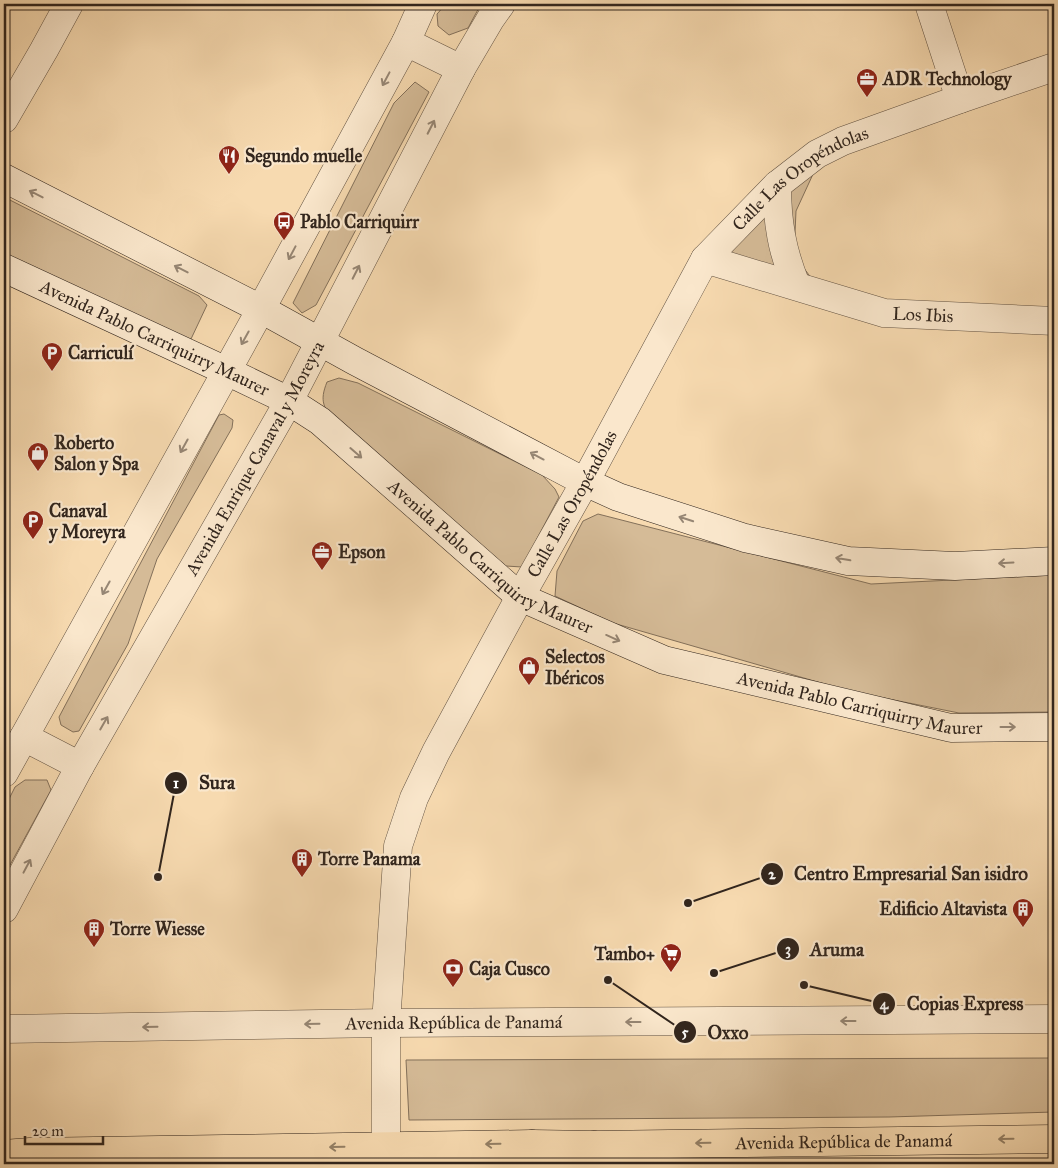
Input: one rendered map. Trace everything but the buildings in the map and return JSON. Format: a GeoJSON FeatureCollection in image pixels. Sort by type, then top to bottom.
{"type":"FeatureCollection","features":[{"type":"Feature","properties":{"kind":"main road"},"geometry":{"type":"LineString","coordinates":[[4,1138],[17,1153]]}},
{"type":"Feature","properties":{"kind":"main road","name":"Avenida República de Panamá"},"geometry":{"type":"LineString","coordinates":[[17,1153],[386,1146],[533,1154],[595,1154],[1054,1139]]}},
{"type":"Feature","properties":{"kind":"street"},"geometry":{"type":"LineString","coordinates":[[4,119],[68,4]]}},
{"type":"Feature","properties":{"kind":"street"},"geometry":{"type":"LineString","coordinates":[[4,773],[261,310],[406,42],[423,4]]}},
{"type":"Feature","properties":{"kind":"street","name":"Avenida Enrique Canaval y Moreyra"},"geometry":{"type":"LineString","coordinates":[[4,909],[80,766],[289,401],[461,69],[501,4]]}},
{"type":"Feature","properties":{"kind":"street"},"geometry":{"type":"LineString","coordinates":[[928,4],[960,99]]}},
{"type":"Feature","properties":{"kind":"street"},"geometry":{"type":"LineString","coordinates":[[406,42],[461,69]]}},
{"type":"Feature","properties":{"kind":"street","name":"Calle Las Oropéndolas"},"geometry":{"type":"LineString","coordinates":[[386,1146],[386,1023],[398,846],[414,798],[436,752],[520,597],[586,482],[705,259],[777,185],[817,154],[843,141],[1054,67]]}},
{"type":"Feature","properties":{"kind":"street"},"geometry":{"type":"LineString","coordinates":[[4,178],[618,497],[745,538],[848,561],[955,566],[1054,561]]}},
{"type":"Feature","properties":{"kind":"street"},"geometry":{"type":"LineString","coordinates":[[777,185],[777,211],[780,236],[786,261],[796,285]]}},
{"type":"Feature","properties":{"kind":"street","name":"Los Ibis"},"geometry":{"type":"LineString","coordinates":[[705,259],[884,313],[1054,322]]}},
{"type":"Feature","properties":{"kind":"street","name":"Avenida Pablo Carriquirry Maurer"},"geometry":{"type":"LineString","coordinates":[[4,268],[289,401],[320,421],[520,597],[664,660],[951,728],[1054,727]]}},
{"type":"Feature","properties":{"kind":"street"},"geometry":{"type":"LineString","coordinates":[[24,737],[80,766]]}},
{"type":"Feature","properties":{"kind":"street","name":"Avenida República de Panamá"},"geometry":{"type":"LineString","coordinates":[[4,1029],[386,1023],[1054,1019]]}},
{"type":"Feature","properties":{"kind":"shaded area"},"geometry":{"type":"Polygon","coordinates":[[[446,4],[481,4],[468,28],[449,35],[438,26],[437,14],[446,4]]]}},
{"type":"Feature","properties":{"kind":"shaded area"},"geometry":{"type":"Polygon","coordinates":[[[415,82],[429,92],[316,305],[302,313],[293,303],[394,103],[415,82]]]}},
{"type":"Feature","properties":{"kind":"shaded area"},"geometry":{"type":"Polygon","coordinates":[[[814,172],[796,211],[794,255],[812,279],[723,253],[783,183],[814,172]]]}},
{"type":"Feature","properties":{"kind":"shaded area"},"geometry":{"type":"Polygon","coordinates":[[[4,197],[199,296],[207,305],[191,339],[182,340],[4,255],[4,197]]]}},
{"type":"Feature","properties":{"kind":"shaded area"},"geometry":{"type":"Polygon","coordinates":[[[339,378],[358,383],[542,475],[555,489],[559,497],[522,567],[506,566],[335,424],[326,409],[323,395],[327,382],[339,378]]]}},
{"type":"Feature","properties":{"kind":"shaded area"},"geometry":{"type":"Polygon","coordinates":[[[224,414],[233,420],[232,428],[157,559],[128,644],[79,731],[73,732],[61,725],[59,717],[219,415],[224,414]]]}},
{"type":"Feature","properties":{"kind":"shaded area"},"geometry":{"type":"Polygon","coordinates":[[[598,514],[871,584],[1054,575],[1054,712],[959,713],[849,691],[613,623],[555,596],[557,571],[583,521],[598,514]]]}},
{"type":"Feature","properties":{"kind":"shaded area"},"geometry":{"type":"Polygon","coordinates":[[[25,780],[47,780],[51,790],[4,876],[4,809],[15,787],[25,780]]]}},
{"type":"Feature","properties":{"kind":"shaded area"},"geometry":{"type":"Polygon","coordinates":[[[1054,1058],[1054,1112],[889,1117],[409,1120],[406,1060],[1054,1058]]]}},
{"type":"Feature","properties":{"kind":"shaded area"},"geometry":{"type":"Polygon","coordinates":[[[1054,1161],[1054,1164],[625,1164],[1054,1161]]]}},
{"type":"Feature","properties":{"kind":"place","name":"ADR Technology"},"geometry":{"type":"Point","coordinates":[867,98]}},
{"type":"Feature","properties":{"kind":"place","name":"Segundo muelle"},"geometry":{"type":"Point","coordinates":[229,175]}},
{"type":"Feature","properties":{"kind":"place","name":"Pablo Carriquirr"},"geometry":{"type":"Point","coordinates":[284,241]}},
{"type":"Feature","properties":{"kind":"place","name":"Carriculí"},"geometry":{"type":"Point","coordinates":[52,372]}},
{"type":"Feature","properties":{"kind":"place","name":"Roberto Salon y Spa"},"geometry":{"type":"Point","coordinates":[38,472]}},
{"type":"Feature","properties":{"kind":"place","name":"Canaval y Moreyra"},"geometry":{"type":"Point","coordinates":[33,540]}},
{"type":"Feature","properties":{"kind":"place","name":"Epson"},"geometry":{"type":"Point","coordinates":[322,571]}},
{"type":"Feature","properties":{"kind":"place","name":"Selectos Ibéricos"},"geometry":{"type":"Point","coordinates":[529,686]}},
{"type":"Feature","properties":{"kind":"place","name":"Sura"},"geometry":{"type":"Point","coordinates":[158,877]}},
{"type":"Feature","properties":{"kind":"place","name":"Torre Panama"},"geometry":{"type":"Point","coordinates":[302,878]}},
{"type":"Feature","properties":{"kind":"place","name":"Centro Empresarial San isidro"},"geometry":{"type":"Point","coordinates":[688,903]}},
{"type":"Feature","properties":{"kind":"place","name":"Edificio Altavista"},"geometry":{"type":"Point","coordinates":[1023,928]}},
{"type":"Feature","properties":{"kind":"place","name":"Torre Wiesse"},"geometry":{"type":"Point","coordinates":[94,948]}},
{"type":"Feature","properties":{"kind":"place","name":"Tambo+"},"geometry":{"type":"Point","coordinates":[671,973]}},
{"type":"Feature","properties":{"kind":"place","name":"Aruma"},"geometry":{"type":"Point","coordinates":[714,973]}},
{"type":"Feature","properties":{"kind":"place","name":"Oxxo"},"geometry":{"type":"Point","coordinates":[608,980]}},
{"type":"Feature","properties":{"kind":"place","name":"Copias Express"},"geometry":{"type":"Point","coordinates":[804,985]}},
{"type":"Feature","properties":{"kind":"place","name":"Caja Cusco"},"geometry":{"type":"Point","coordinates":[453,988]}}]}
